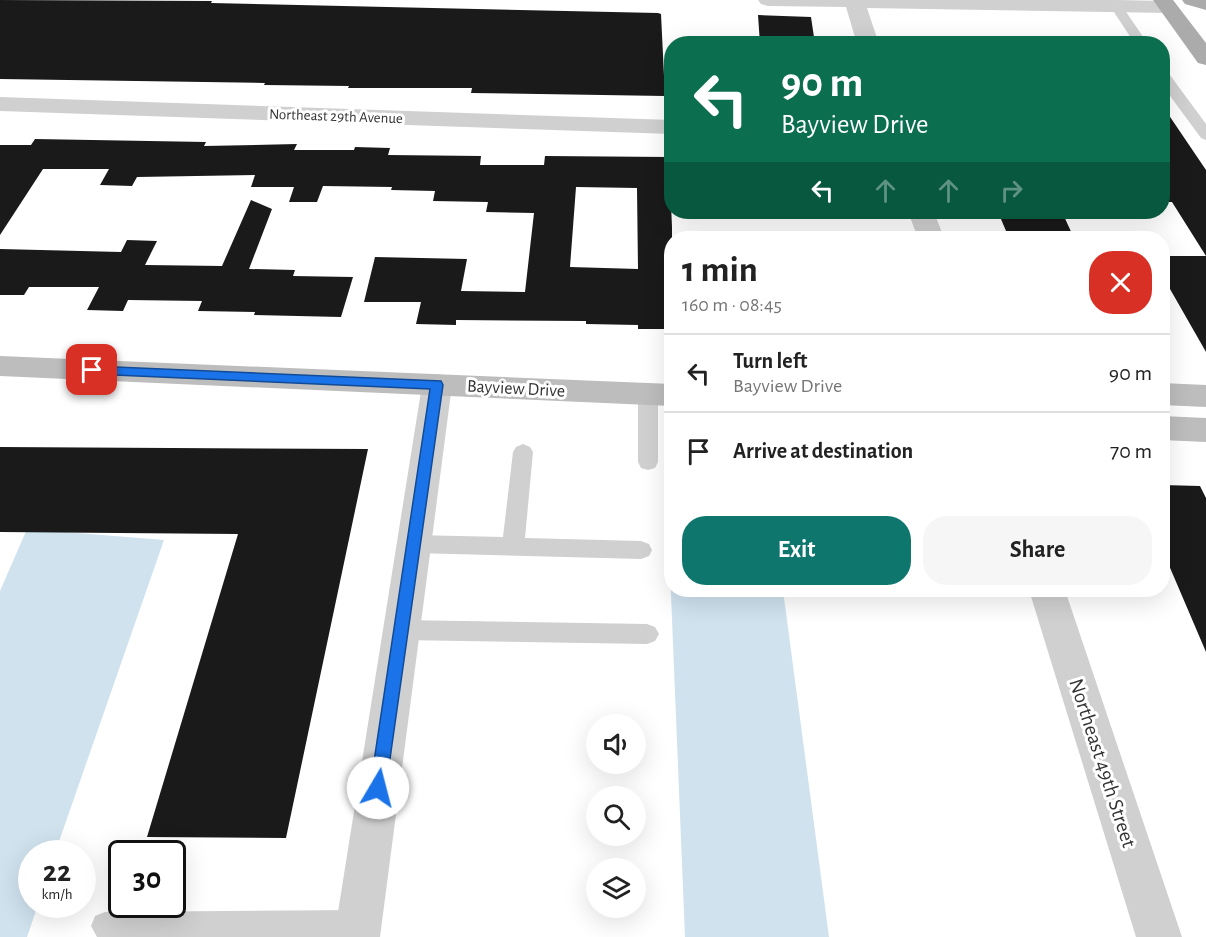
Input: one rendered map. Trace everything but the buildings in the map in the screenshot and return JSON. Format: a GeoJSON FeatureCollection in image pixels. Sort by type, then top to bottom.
{"type":"FeatureCollection","features":[{"type":"Feature","properties":{"kind":"main road"},"geometry":{"type":"LineString","coordinates":[[1192,0],[1206,4]]}},
{"type":"Feature","properties":{"kind":"main road"},"geometry":{"type":"LineString","coordinates":[[1165,3],[1206,58]]}},
{"type":"Feature","properties":{"kind":"street"},"geometry":{"type":"LineString","coordinates":[[768,0],[1165,3]]}},
{"type":"Feature","properties":{"kind":"street"},"geometry":{"type":"LineString","coordinates":[[855,1],[865,36]]}},
{"type":"Feature","properties":{"kind":"street","name":"Northeast 29th Avenue"},"geometry":{"type":"LineString","coordinates":[[0,104],[664,127]]}},
{"type":"Feature","properties":{"kind":"street","name":"Bayview Drive"},"geometry":{"type":"LineString","coordinates":[[0,366],[660,394]]}},
{"type":"Feature","properties":{"kind":"street"},"geometry":{"type":"LineString","coordinates":[[358,930],[437,385]]}},
{"type":"Feature","properties":{"kind":"street"},"geometry":{"type":"LineString","coordinates":[[1170,394],[1206,396]]}},
{"type":"Feature","properties":{"kind":"street"},"geometry":{"type":"LineString","coordinates":[[1170,428],[1206,429]]}},
{"type":"Feature","properties":{"kind":"street","name":"Northeast 49th Street"},"geometry":{"type":"LineString","coordinates":[[1049,597],[1159,937]]}},
{"type":"Feature","properties":{"kind":"lane"},"geometry":{"type":"LineString","coordinates":[[1114,3],[1137,36]]}},
{"type":"Feature","properties":{"kind":"lane"},"geometry":{"type":"LineString","coordinates":[[1170,85],[1206,135]]}},
{"type":"Feature","properties":{"kind":"lane"},"geometry":{"type":"LineString","coordinates":[[648,462],[660,394]]}},
{"type":"Feature","properties":{"kind":"lane"},"geometry":{"type":"LineString","coordinates":[[513,547],[523,452]]}},
{"type":"Feature","properties":{"kind":"lane"},"geometry":{"type":"LineString","coordinates":[[414,544],[641,550]]}},
{"type":"Feature","properties":{"kind":"lane"},"geometry":{"type":"LineString","coordinates":[[401,630],[647,634]]}},
{"type":"Feature","properties":{"kind":"lane"},"geometry":{"type":"LineString","coordinates":[[105,926],[358,930]]}},
{"type":"Feature","properties":{"kind":"water"},"geometry":{"type":"Polygon","coordinates":[[[27,529],[164,540],[60,840],[18,840],[18,918],[34,918],[27,937],[0,937],[0,591],[27,529]]]}},
{"type":"Feature","properties":{"kind":"water"},"geometry":{"type":"Polygon","coordinates":[[[671,597],[784,597],[829,937],[685,937],[671,597]]]}},
{"type":"Feature","properties":{"kind":"route"},"geometry":{"type":"LineString","coordinates":[[92,370],[437,385],[378,788]]}}]}
